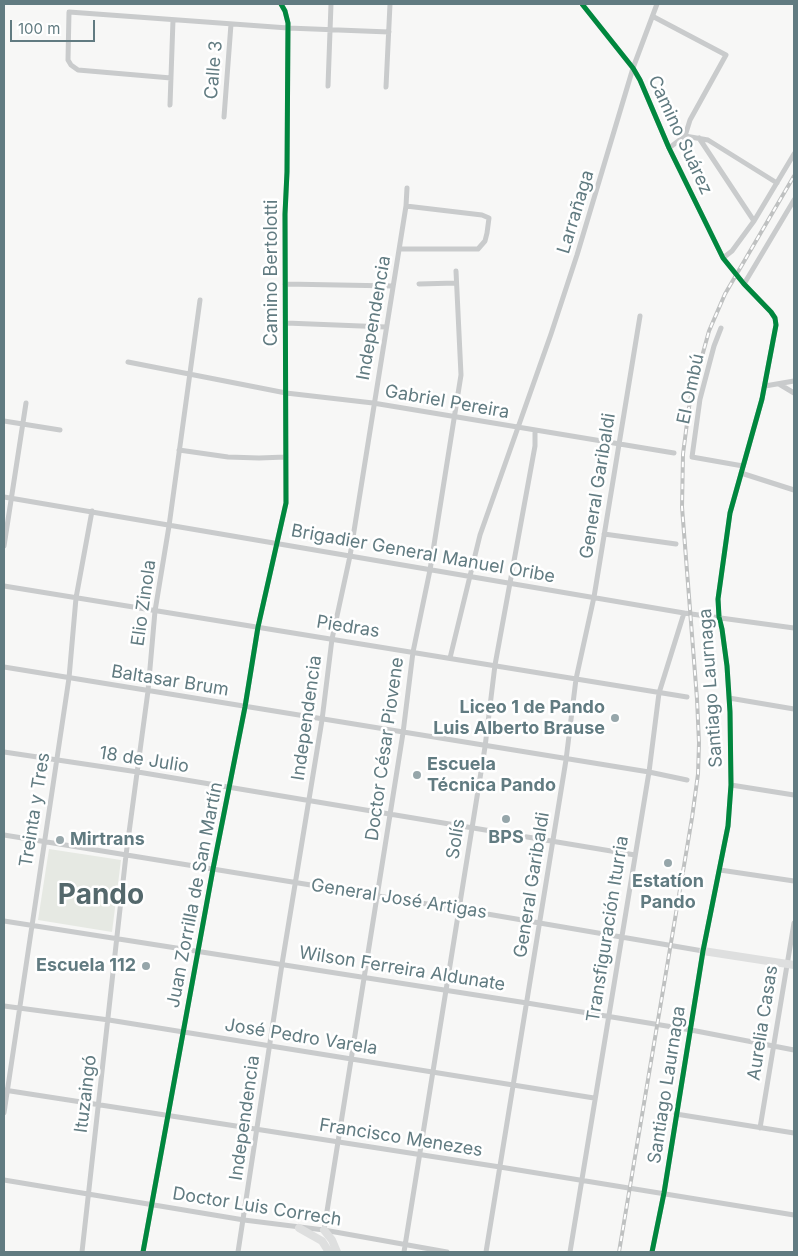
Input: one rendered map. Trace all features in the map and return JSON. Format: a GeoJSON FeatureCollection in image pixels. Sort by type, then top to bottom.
{"type":"FeatureCollection","features":[{"type":"Feature","properties":{"kind":"street","name":"Camino Bertolotti"},"geometry":{"type":"LineString","coordinates":[[278,544],[286,503],[285,284],[288,28],[285,11],[280,4]]}},
{"type":"Feature","properties":{"kind":"street"},"geometry":{"type":"LineString","coordinates":[[328,86],[331,4]]}},
{"type":"Feature","properties":{"kind":"street"},"geometry":{"type":"LineString","coordinates":[[386,88],[390,4]]}},
{"type":"Feature","properties":{"kind":"street","name":"Camino Suárez"},"geometry":{"type":"LineString","coordinates":[[582,4],[633,68],[640,80],[670,148],[724,258],[744,284]]}},
{"type":"Feature","properties":{"kind":"street","name":"Larrañaga"},"geometry":{"type":"LineString","coordinates":[[450,658],[483,528],[520,428],[577,256],[633,68],[657,4]]}},
{"type":"Feature","properties":{"kind":"street"},"geometry":{"type":"LineString","coordinates":[[171,78],[78,70],[68,60],[69,12],[288,28],[389,32]]}},
{"type":"Feature","properties":{"kind":"street"},"geometry":{"type":"LineString","coordinates":[[654,16],[726,55],[690,120],[685,136],[670,148]]}},
{"type":"Feature","properties":{"kind":"street"},"geometry":{"type":"LineString","coordinates":[[170,105],[173,20]]}},
{"type":"Feature","properties":{"kind":"street","name":"Calle 3"},"geometry":{"type":"LineString","coordinates":[[224,117],[231,24]]}},
{"type":"Feature","properties":{"kind":"street"},"geometry":{"type":"LineString","coordinates":[[685,136],[708,140],[777,182]]}},
{"type":"Feature","properties":{"kind":"street"},"geometry":{"type":"LineString","coordinates":[[699,138],[754,220]]}},
{"type":"Feature","properties":{"kind":"street"},"geometry":{"type":"LineString","coordinates":[[724,258],[732,251],[754,220],[794,154]]}},
{"type":"Feature","properties":{"kind":"street","name":"Independencia"},"geometry":{"type":"LineString","coordinates":[[238,1252],[322,720],[332,639],[350,556],[373,403],[400,249],[407,188]]}},
{"type":"Feature","properties":{"kind":"street"},"geometry":{"type":"LineString","coordinates":[[744,284],[794,200]]}},
{"type":"Feature","properties":{"kind":"street"},"geometry":{"type":"LineString","coordinates":[[400,249],[478,249],[487,233],[488,218],[482,215],[406,206]]}},
{"type":"Feature","properties":{"kind":"street","name":"Doctor César Piovene"},"geometry":{"type":"LineString","coordinates":[[324,1230],[389,815],[404,733],[413,652],[430,570],[461,368],[456,271]]}},
{"type":"Feature","properties":{"kind":"street"},"geometry":{"type":"LineString","coordinates":[[420,284],[456,283]]}},
{"type":"Feature","properties":{"kind":"street"},"geometry":{"type":"LineString","coordinates":[[285,284],[393,286]]}},
{"type":"Feature","properties":{"kind":"street","name":"Santiago Laurnaga"},"geometry":{"type":"LineString","coordinates":[[652,1252],[664,1193],[703,951],[728,826],[731,785],[729,698],[718,598],[730,513],[766,386],[776,325],[775,318],[771,312],[744,284]]}},
{"type":"Feature","properties":{"kind":"street","name":"Elio Zinola"},"geometry":{"type":"LineString","coordinates":[[118,938],[126,855],[148,691],[155,611],[170,526],[200,300]]}},
{"type":"Feature","properties":{"kind":"street","name":"General Garibaldi"},"geometry":{"type":"LineString","coordinates":[[486,1252],[566,760],[576,679],[594,597],[640,316]]}},
{"type":"Feature","properties":{"kind":"street"},"geometry":{"type":"LineString","coordinates":[[286,323],[386,327]]}},
{"type":"Feature","properties":{"kind":"street","name":"El Ombú"},"geometry":{"type":"LineString","coordinates":[[721,328],[714,346],[700,399],[692,457],[743,466]]}},
{"type":"Feature","properties":{"kind":"street","name":"Gabriel Pereira"},"geometry":{"type":"LineString","coordinates":[[128,362],[286,393],[373,403],[674,453]]}},
{"type":"Feature","properties":{"kind":"street"},"geometry":{"type":"LineString","coordinates":[[766,386],[794,381]]}},
{"type":"Feature","properties":{"kind":"street"},"geometry":{"type":"LineString","coordinates":[[779,384],[794,393]]}},
{"type":"Feature","properties":{"kind":"street"},"geometry":{"type":"LineString","coordinates":[[4,546],[26,403]]}},
{"type":"Feature","properties":{"kind":"street"},"geometry":{"type":"LineString","coordinates":[[4,421],[60,430]]}},
{"type":"Feature","properties":{"kind":"street","name":"Solís"},"geometry":{"type":"LineString","coordinates":[[404,1252],[485,746],[495,665],[535,446],[535,431]]}},
{"type":"Feature","properties":{"kind":"street"},"geometry":{"type":"LineString","coordinates":[[180,450],[228,457],[286,457]]}},
{"type":"Feature","properties":{"kind":"street"},"geometry":{"type":"LineString","coordinates":[[741,473],[794,490]]}},
{"type":"Feature","properties":{"kind":"street","name":"Brigadier General Manuel Oribe"},"geometry":{"type":"LineString","coordinates":[[4,497],[684,613],[794,628]]}},
{"type":"Feature","properties":{"kind":"street","name":"Treinta y Tres"},"geometry":{"type":"LineString","coordinates":[[4,1113],[69,678],[76,598],[92,511]]}},
{"type":"Feature","properties":{"kind":"street"},"geometry":{"type":"LineString","coordinates":[[604,534],[676,544]]}},
{"type":"Feature","properties":{"kind":"street","name":"Juan Zorrilla de San Martín"},"geometry":{"type":"LineString","coordinates":[[143,1252],[213,869],[245,707],[258,627],[278,544]]}},
{"type":"Feature","properties":{"kind":"street","name":"Piedras"},"geometry":{"type":"LineString","coordinates":[[4,586],[687,697]]}},
{"type":"Feature","properties":{"kind":"street","name":"Transfiguración Iturria"},"geometry":{"type":"LineString","coordinates":[[570,1252],[649,772],[659,693],[684,613]]}},
{"type":"Feature","properties":{"kind":"street","name":"Baltasar Brum"},"geometry":{"type":"LineString","coordinates":[[4,667],[649,772],[687,780]]}},
{"type":"Feature","properties":{"kind":"street"},"geometry":{"type":"LineString","coordinates":[[729,698],[794,709]]}},
{"type":"Feature","properties":{"kind":"street","name":"18 de Julio"},"geometry":{"type":"LineString","coordinates":[[4,752],[138,772],[635,855]]}},
{"type":"Feature","properties":{"kind":"street"},"geometry":{"type":"LineString","coordinates":[[731,785],[794,795]]}},
{"type":"Feature","properties":{"kind":"street","name":"General José Artigas"},"geometry":{"type":"LineString","coordinates":[[4,835],[790,964]]}},
{"type":"Feature","properties":{"kind":"street"},"geometry":{"type":"LineString","coordinates":[[720,870],[794,881]]}},
{"type":"Feature","properties":{"kind":"street","name":"Wilson Ferreira Aldunate"},"geometry":{"type":"LineString","coordinates":[[4,921],[527,1003],[690,1030],[794,1050]]}},
{"type":"Feature","properties":{"kind":"street","name":"Aurelia Casas"},"geometry":{"type":"LineString","coordinates":[[760,1128],[773,1046],[790,964],[794,923]]}},
{"type":"Feature","properties":{"kind":"street","name":"Ituzaingó"},"geometry":{"type":"LineString","coordinates":[[82,1252],[118,938]]}},
{"type":"Feature","properties":{"kind":"street","name":"José Pedro Varela"},"geometry":{"type":"LineString","coordinates":[[4,1006],[109,1020],[594,1098]]}},
{"type":"Feature","properties":{"kind":"street","name":"Francisco Menezes"},"geometry":{"type":"LineString","coordinates":[[6,1091],[581,1179],[794,1214]]}},
{"type":"Feature","properties":{"kind":"street"},"geometry":{"type":"LineString","coordinates":[[676,1114],[794,1133]]}},
{"type":"Feature","properties":{"kind":"street","name":"Doctor Luis Correch"},"geometry":{"type":"LineString","coordinates":[[4,1180],[244,1220],[324,1230],[448,1252]]}},
{"type":"Feature","properties":{"kind":"street"},"geometry":{"type":"LineString","coordinates":[[299,1228],[316,1236],[327,1248],[337,1252]]}},
{"type":"Feature","properties":{"kind":"street"},"geometry":{"type":"LineString","coordinates":[[316,1236],[324,1230],[327,1248]]}},
{"type":"Feature","properties":{"kind":"shaded area"},"geometry":{"type":"Polygon","coordinates":[[[49,849],[121,860],[112,932],[38,920],[49,849]]]}},
{"type":"Feature","properties":{"kind":"railway"},"geometry":{"type":"LineString","coordinates":[[619,1252],[698,774],[697,699],[682,507],[683,454],[690,400],[709,331],[725,294],[794,176]]}},
{"type":"Feature","properties":{"kind":"cycle path"},"geometry":{"type":"LineString","coordinates":[[143,1252],[213,869],[245,707],[258,627],[286,503],[285,214],[288,23],[281,4]]}},
{"type":"Feature","properties":{"kind":"cycle path"},"geometry":{"type":"LineString","coordinates":[[582,4],[633,68],[640,80],[669,148],[723,258],[744,284],[771,312],[775,318],[776,325],[762,399],[730,513],[718,599],[727,666],[730,712],[731,785],[728,826],[703,951],[664,1193],[652,1252]]}},
{"type":"Feature","properties":{"kind":"place","name":"Liceo 1 de Pando Luis Alberto Brause"},"geometry":{"type":"Point","coordinates":[615,718]}},
{"type":"Feature","properties":{"kind":"place","name":"Escuela Técnica Pando"},"geometry":{"type":"Point","coordinates":[417,775]}},
{"type":"Feature","properties":{"kind":"place","name":"BPS"},"geometry":{"type":"Point","coordinates":[506,819]}},
{"type":"Feature","properties":{"kind":"place","name":"Mirtrans"},"geometry":{"type":"Point","coordinates":[60,840]}},
{"type":"Feature","properties":{"kind":"place","name":"Estatíon Pando"},"geometry":{"type":"Point","coordinates":[668,863]}},
{"type":"Feature","properties":{"kind":"place","name":"Escuela 112"},"geometry":{"type":"Point","coordinates":[146,966]}},
{"type":"Feature","properties":{"kind":"district","name":"Pando"},"geometry":{"type":"Point","coordinates":[101,896]}}]}
